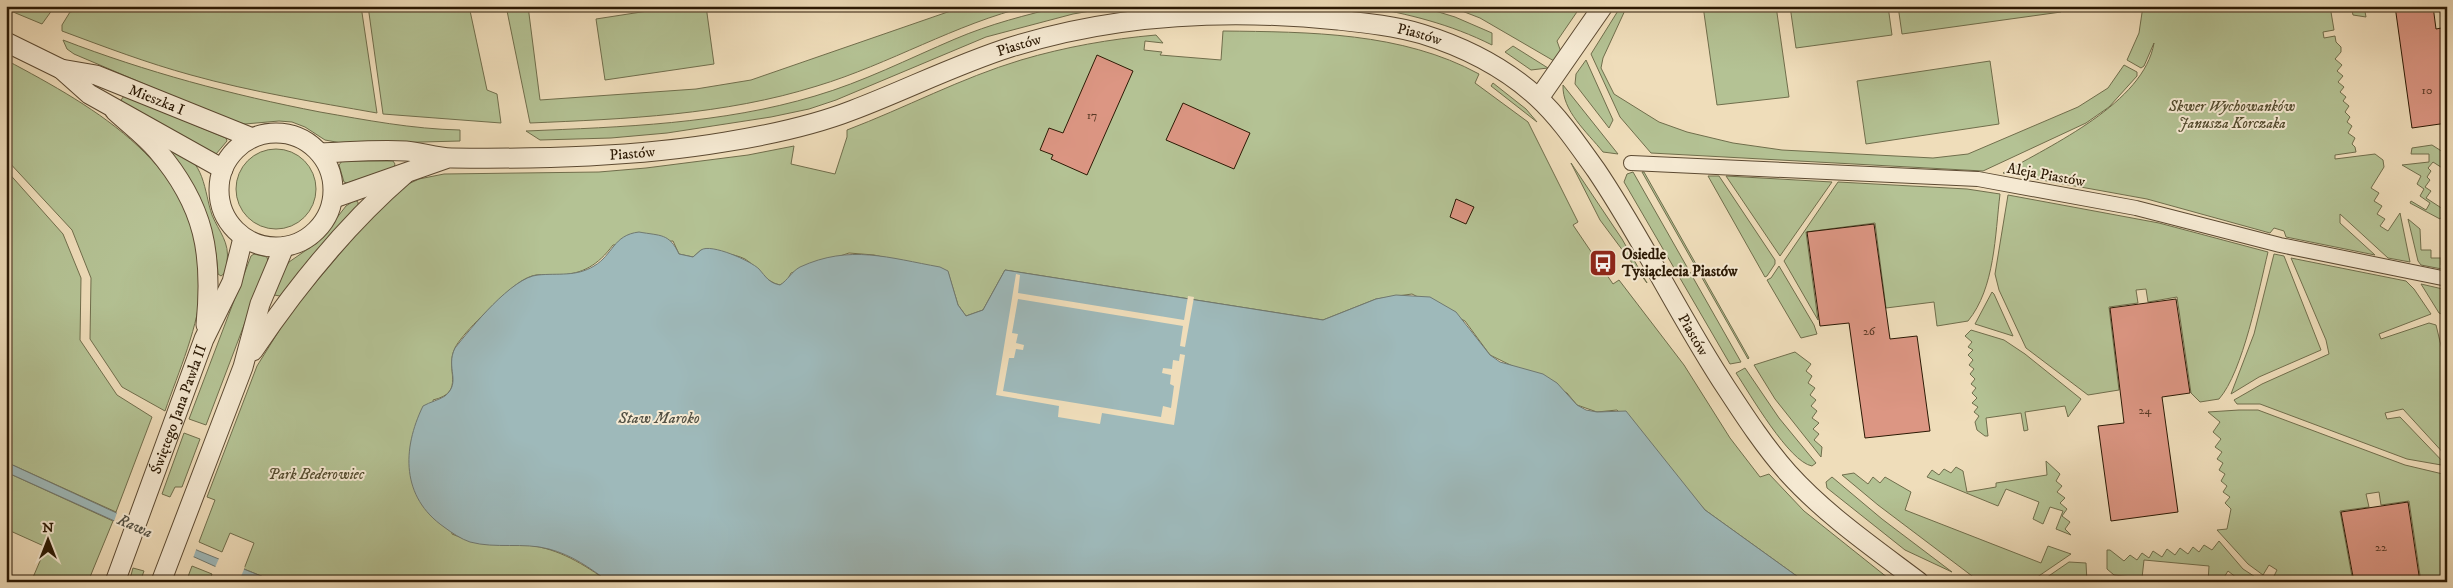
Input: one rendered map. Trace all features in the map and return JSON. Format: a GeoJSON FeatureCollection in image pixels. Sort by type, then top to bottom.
{"type":"FeatureCollection","features":[{"type":"Feature","properties":{"kind":"street"},"geometry":{"type":"LineString","coordinates":[[1538,98],[1603,6]]}},
{"type":"Feature","properties":{"kind":"street","name":"Piastów"},"geometry":{"type":"LineString","coordinates":[[321,153],[409,151],[445,158],[578,156],[690,148],[744,139],[812,124],[849,112],[976,59],[1014,46],[1123,22],[1177,17],[1272,15],[1311,17],[1385,26],[1419,33],[1456,46],[1492,64],[1538,98],[1576,143],[1622,208],[1719,377],[1767,447],[1789,474],[1816,499],[1919,582]]}},
{"type":"Feature","properties":{"kind":"street","name":"Mieszka I"},"geometry":{"type":"LineString","coordinates":[[6,42],[61,69],[103,78],[250,137]]}},
{"type":"Feature","properties":{"kind":"street","name":"Mieszka I"},"geometry":{"type":"LineString","coordinates":[[61,69],[89,94],[115,111],[223,170]]}},
{"type":"Feature","properties":{"kind":"street"},"geometry":{"type":"LineString","coordinates":[[115,111],[157,150],[184,186],[201,223],[209,260],[209,292],[204,339]]}},
{"type":"Feature","properties":{"kind":"street"},"geometry":{"type":"LineString","coordinates":[[265,133],[287,133],[304,139],[321,153],[332,176],[334,198],[328,216],[316,231],[302,241],[284,247],[258,244],[243,238],[229,222],[220,204],[219,188],[223,170],[233,152],[250,137],[265,133]]}},
{"type":"Feature","properties":{"kind":"street","name":"Piastów"},"geometry":{"type":"LineString","coordinates":[[334,198],[445,158]]}},
{"type":"Feature","properties":{"kind":"street","name":"Aleja Piastów"},"geometry":{"type":"LineString","coordinates":[[1631,163],[1978,179],[2136,208],[2280,245],[2447,279]]}},
{"type":"Feature","properties":{"kind":"street"},"geometry":{"type":"LineString","coordinates":[[243,367],[285,302],[375,199],[405,174]]}},
{"type":"Feature","properties":{"kind":"street","name":"Świętego Jana Pawła II"},"geometry":{"type":"LineString","coordinates":[[115,582],[204,339],[232,282],[243,238]]}},
{"type":"Feature","properties":{"kind":"street"},"geometry":{"type":"LineString","coordinates":[[162,579],[243,367],[260,304],[284,247]]}},
{"type":"Feature","properties":{"kind":"green space"},"geometry":{"type":"Polygon","coordinates":[[[8,6],[55,6],[42,24],[6,9],[8,6]]]}},
{"type":"Feature","properties":{"kind":"green space"},"geometry":{"type":"Polygon","coordinates":[[[98,6],[361,6],[377,113],[237,87],[142,60],[62,31],[62,25],[70,12],[98,6]]]}},
{"type":"Feature","properties":{"kind":"green space"},"geometry":{"type":"Polygon","coordinates":[[[368,6],[469,6],[487,90],[497,94],[501,123],[383,114],[368,6]]]}},
{"type":"Feature","properties":{"kind":"green space"},"geometry":{"type":"Polygon","coordinates":[[[506,6],[528,6],[540,100],[696,89],[751,80],[965,6],[1029,6],[975,23],[844,77],[782,96],[675,114],[530,123],[506,6]]]}},
{"type":"Feature","properties":{"kind":"green space"},"geometry":{"type":"Polygon","coordinates":[[[680,6],[706,6],[714,64],[605,80],[596,19],[680,6]]]}},
{"type":"Feature","properties":{"kind":"green space"},"geometry":{"type":"Polygon","coordinates":[[[1063,6],[1119,6],[1073,14],[986,37],[836,100],[809,109],[771,117],[667,133],[611,138],[540,140],[526,131],[635,126],[744,113],[780,105],[851,84],[981,29],[1063,6]]]}},
{"type":"Feature","properties":{"kind":"green space"},"geometry":{"type":"Polygon","coordinates":[[[1363,6],[1419,6],[1455,17],[1492,33],[1492,45],[1461,31],[1429,21],[1363,6]]]}},
{"type":"Feature","properties":{"kind":"green space"},"geometry":{"type":"Polygon","coordinates":[[[1449,6],[1581,6],[1557,41],[1561,52],[1554,61],[1480,18],[1449,6]]]}},
{"type":"Feature","properties":{"kind":"green space"},"geometry":{"type":"Polygon","coordinates":[[[1621,6],[1627,6],[1603,58],[1601,68],[1614,94],[1659,122],[1687,132],[1733,143],[1782,150],[1933,158],[1968,154],[2078,107],[2108,88],[2124,65],[2137,72],[2137,76],[2109,107],[2086,123],[1983,171],[1651,153],[1620,117],[1591,54],[1621,6]]]}},
{"type":"Feature","properties":{"kind":"green space"},"geometry":{"type":"Polygon","coordinates":[[[1703,6],[1776,6],[1789,97],[1717,105],[1703,6]]]}},
{"type":"Feature","properties":{"kind":"green space"},"geometry":{"type":"Polygon","coordinates":[[[1790,6],[1888,6],[1892,35],[1796,48],[1790,6]]]}},
{"type":"Feature","properties":{"kind":"green space"},"geometry":{"type":"Polygon","coordinates":[[[1898,6],[2060,6],[2061,12],[1902,34],[1898,6]]]}},
{"type":"Feature","properties":{"kind":"green space","name":"Skwer Wychowanków Janusza Korczaka"},"geometry":{"type":"Polygon","coordinates":[[[2143,6],[2159,6],[2159,8],[2166,6],[2321,6],[2322,10],[2330,6],[2334,30],[2323,32],[2324,38],[2335,36],[2336,42],[2341,47],[2341,52],[2335,59],[2342,65],[2337,71],[2343,76],[2338,82],[2344,87],[2340,92],[2346,97],[2343,101],[2349,106],[2345,112],[2350,117],[2347,122],[2352,126],[2348,133],[2355,138],[2352,144],[2356,152],[2335,155],[2335,159],[2375,154],[2383,160],[2384,167],[2371,188],[2379,193],[2374,201],[2382,206],[2377,214],[2385,219],[2380,226],[2388,231],[2400,213],[2410,262],[2388,258],[2340,214],[2340,223],[2375,255],[2286,237],[2284,231],[2274,228],[2270,233],[2147,199],[2003,173],[2093,120],[2133,85],[2147,65],[2154,43],[2144,66],[2141,68],[2127,60],[2139,33],[2143,6]]]}},
{"type":"Feature","properties":{"kind":"green space"},"geometry":{"type":"Polygon","coordinates":[[[2351,6],[2364,6],[2366,17],[2353,15],[2351,6]]]}},
{"type":"Feature","properties":{"kind":"green space","name":"Park Bederowiec"},"geometry":{"type":"Polygon","coordinates":[[[1223,31],[1321,34],[1387,42],[1449,60],[1479,74],[1475,83],[1528,122],[1578,222],[1573,225],[1613,284],[1619,280],[1684,365],[1730,438],[1760,477],[1769,474],[1804,511],[1893,582],[1805,582],[1705,510],[1617,410],[1597,412],[1577,405],[1567,393],[1490,355],[1465,321],[1412,294],[1376,299],[1323,320],[1005,270],[983,310],[966,316],[958,305],[948,272],[874,255],[849,253],[791,273],[787,281],[780,285],[770,281],[745,259],[701,250],[693,257],[679,254],[673,241],[613,245],[596,263],[583,270],[559,275],[536,275],[519,283],[485,313],[458,342],[452,356],[452,386],[449,392],[433,400],[452,534],[472,541],[528,545],[550,550],[580,563],[609,582],[276,582],[244,569],[254,543],[230,533],[222,552],[199,542],[215,500],[207,497],[257,366],[290,313],[376,211],[404,186],[419,179],[444,174],[599,172],[748,155],[794,146],[791,164],[835,174],[847,137],[847,130],[999,67],[1071,47],[1156,35],[1163,43],[1145,41],[1144,50],[1162,52],[1160,55],[1221,60],[1223,31]]]}},
{"type":"Feature","properties":{"kind":"green space"},"geometry":{"type":"Polygon","coordinates":[[[63,40],[94,52],[190,82],[254,98],[372,121],[424,128],[460,130],[460,141],[347,144],[325,140],[305,127],[292,122],[279,121],[245,124],[229,120],[74,54],[67,49],[63,40]]]}},
{"type":"Feature","properties":{"kind":"green space"},"geometry":{"type":"Polygon","coordinates":[[[1513,46],[1548,68],[1531,70],[1505,52],[1513,46]]]}},
{"type":"Feature","properties":{"kind":"green space"},"geometry":{"type":"Polygon","coordinates":[[[6,60],[75,99],[108,121],[138,146],[164,174],[184,206],[197,243],[201,284],[200,299],[188,348],[165,411],[122,387],[90,339],[91,278],[72,230],[6,159],[6,60]]]}},
{"type":"Feature","properties":{"kind":"green space"},"geometry":{"type":"Polygon","coordinates":[[[1586,60],[1613,120],[1609,128],[1575,84],[1576,74],[1586,60]]]}},
{"type":"Feature","properties":{"kind":"green space"},"geometry":{"type":"Polygon","coordinates":[[[1990,61],[1999,124],[1866,144],[1857,81],[1990,61]]]}},
{"type":"Feature","properties":{"kind":"green space"},"geometry":{"type":"Polygon","coordinates":[[[1493,83],[1526,109],[1537,122],[1491,86],[1493,83]]]}},
{"type":"Feature","properties":{"kind":"green space"},"geometry":{"type":"Polygon","coordinates":[[[1563,85],[1618,154],[1603,152],[1583,129],[1567,104],[1563,85]]]}},
{"type":"Feature","properties":{"kind":"green space"},"geometry":{"type":"Polygon","coordinates":[[[124,96],[226,138],[227,141],[216,154],[122,102],[121,100],[124,96]]]}},
{"type":"Feature","properties":{"kind":"green space"},"geometry":{"type":"Polygon","coordinates":[[[2432,145],[2446,156],[2447,171],[2433,162],[2428,168],[2431,171],[2427,177],[2430,180],[2425,187],[2431,191],[2426,198],[2446,211],[2440,219],[2410,203],[2411,201],[2426,210],[2430,203],[2420,196],[2424,189],[2417,184],[2421,176],[2402,165],[2429,162],[2429,154],[2411,154],[2412,148],[2432,145]]]}},
{"type":"Feature","properties":{"kind":"green space"},"geometry":{"type":"Polygon","coordinates":[[[276,149],[291,152],[304,161],[313,174],[316,189],[313,204],[304,217],[291,226],[276,229],[261,226],[248,217],[239,204],[236,189],[239,174],[248,161],[261,152],[276,149]]]}},
{"type":"Feature","properties":{"kind":"green space"},"geometry":{"type":"Polygon","coordinates":[[[174,152],[184,155],[192,161],[202,177],[212,215],[227,249],[226,268],[221,276],[218,274],[213,240],[204,211],[198,197],[172,154],[174,152]]]}},
{"type":"Feature","properties":{"kind":"green space"},"geometry":{"type":"Polygon","coordinates":[[[342,161],[393,161],[395,164],[394,167],[347,183],[344,182],[339,165],[342,161]]]}},
{"type":"Feature","properties":{"kind":"green space"},"geometry":{"type":"Polygon","coordinates":[[[1571,163],[1622,239],[1647,283],[1600,220],[1571,163]]]}},
{"type":"Feature","properties":{"kind":"green space"},"geometry":{"type":"Polygon","coordinates":[[[6,170],[63,234],[81,278],[80,340],[117,395],[152,417],[116,512],[6,462],[6,170]]]}},
{"type":"Feature","properties":{"kind":"green space"},"geometry":{"type":"Polygon","coordinates":[[[1633,172],[1741,362],[1730,364],[1624,182],[1627,174],[1633,172]]]}},
{"type":"Feature","properties":{"kind":"green space"},"geometry":{"type":"Polygon","coordinates":[[[1642,172],[1644,172],[1748,359],[1642,172]]]}},
{"type":"Feature","properties":{"kind":"green space"},"geometry":{"type":"Polygon","coordinates":[[[1708,176],[1719,176],[1775,260],[1775,264],[1767,276],[1765,277],[1708,176]]]}},
{"type":"Feature","properties":{"kind":"green space"},"geometry":{"type":"Polygon","coordinates":[[[1726,176],[1832,182],[1780,256],[1726,176]]]}},
{"type":"Feature","properties":{"kind":"green space"},"geometry":{"type":"Polygon","coordinates":[[[1838,182],[1967,189],[2000,194],[1995,244],[1989,277],[1977,308],[1968,321],[1937,326],[1934,302],[1886,308],[1875,223],[1806,232],[1818,320],[1784,261],[1838,182]]]}},
{"type":"Feature","properties":{"kind":"green space"},"geometry":{"type":"Polygon","coordinates":[[[2008,195],[2159,223],[2268,252],[2243,350],[2236,370],[2219,399],[2200,402],[2191,393],[2177,297],[2148,302],[2146,289],[2136,290],[2138,303],[2109,307],[2119,390],[2088,395],[2026,348],[1999,290],[1995,274],[2008,195]]]}},
{"type":"Feature","properties":{"kind":"green space"},"geometry":{"type":"Polygon","coordinates":[[[355,200],[358,202],[358,206],[280,296],[274,295],[282,273],[289,262],[318,242],[346,206],[355,200]]]}},
{"type":"Feature","properties":{"kind":"green space"},"geometry":{"type":"Polygon","coordinates":[[[2408,219],[2420,229],[2421,250],[2431,250],[2431,258],[2441,258],[2441,265],[2447,265],[2447,270],[2421,265],[2418,261],[2408,219]]]}},
{"type":"Feature","properties":{"kind":"green space"},"geometry":{"type":"Polygon","coordinates":[[[254,254],[267,257],[268,262],[206,425],[189,419],[251,256],[254,254]]]}},
{"type":"Feature","properties":{"kind":"green space"},"geometry":{"type":"Polygon","coordinates":[[[2274,254],[2284,256],[2321,350],[2259,377],[2231,394],[2254,334],[2274,254]]]}},
{"type":"Feature","properties":{"kind":"green space"},"geometry":{"type":"Polygon","coordinates":[[[2291,258],[2406,281],[2414,289],[2431,314],[2379,334],[2381,339],[2429,323],[2436,325],[2447,370],[2447,457],[2403,409],[2385,413],[2387,419],[2400,417],[2447,466],[2407,459],[2260,404],[2237,404],[2234,400],[2262,384],[2329,354],[2326,340],[2291,258]]]}},
{"type":"Feature","properties":{"kind":"green space"},"geometry":{"type":"Polygon","coordinates":[[[1779,266],[1814,325],[1817,334],[1801,338],[1767,280],[1771,278],[1779,266]]]}},
{"type":"Feature","properties":{"kind":"green space"},"geometry":{"type":"Polygon","coordinates":[[[2421,284],[2447,290],[2447,311],[2444,315],[2439,313],[2421,284]]]}},
{"type":"Feature","properties":{"kind":"green space"},"geometry":{"type":"Polygon","coordinates":[[[1992,292],[1994,294],[2013,336],[1975,324],[1992,292]]]}},
{"type":"Feature","properties":{"kind":"green space"},"geometry":{"type":"Polygon","coordinates":[[[1971,330],[2004,340],[2025,354],[2081,399],[2068,417],[2065,406],[2025,412],[2028,430],[2024,431],[2021,413],[1986,418],[1988,436],[1977,430],[1975,422],[1979,416],[1974,412],[1978,407],[1972,403],[1977,398],[1972,393],[1976,388],[1971,384],[1975,379],[1970,374],[1974,369],[1969,365],[1973,360],[1968,355],[1973,350],[1968,347],[1972,342],[1965,336],[1971,330]]]}},
{"type":"Feature","properties":{"kind":"green space"},"geometry":{"type":"Polygon","coordinates":[[[1795,352],[1811,364],[1806,371],[1812,376],[1808,383],[1815,388],[1810,395],[1816,400],[1811,406],[1817,411],[1812,418],[1819,423],[1813,429],[1819,434],[1814,440],[1822,447],[1821,457],[1775,399],[1754,365],[1795,352]]]}},
{"type":"Feature","properties":{"kind":"green space"},"geometry":{"type":"Polygon","coordinates":[[[1745,368],[1779,418],[1816,463],[1812,466],[1803,462],[1792,453],[1760,411],[1736,373],[1745,368]]]}},
{"type":"Feature","properties":{"kind":"green space"},"geometry":{"type":"Polygon","coordinates":[[[2258,410],[2405,465],[2447,475],[2447,582],[2421,582],[2409,501],[2381,505],[2379,492],[2366,494],[2369,507],[2340,511],[2353,582],[2276,582],[2272,580],[2277,570],[2269,565],[2263,575],[2248,564],[2217,530],[2227,529],[2231,509],[2225,503],[2230,497],[2223,492],[2227,486],[2221,481],[2225,474],[2219,470],[2223,463],[2217,459],[2222,452],[2215,447],[2221,439],[2213,432],[2220,422],[2208,412],[2258,410]]]}},
{"type":"Feature","properties":{"kind":"green space"},"geometry":{"type":"Polygon","coordinates":[[[184,433],[200,439],[182,487],[175,487],[170,497],[162,494],[184,433]]]}},
{"type":"Feature","properties":{"kind":"green space"},"geometry":{"type":"Polygon","coordinates":[[[2046,461],[2060,474],[2056,481],[2062,486],[2057,492],[2065,498],[2060,503],[2067,509],[2062,516],[2070,522],[2065,529],[2071,535],[2056,529],[2063,511],[2050,507],[2043,524],[2033,519],[2039,502],[2006,489],[1998,506],[1927,477],[1932,470],[1939,475],[1944,469],[1951,473],[1956,467],[1963,471],[1967,492],[1996,487],[1996,483],[2047,475],[2046,461]]]}},
{"type":"Feature","properties":{"kind":"green space"},"geometry":{"type":"Polygon","coordinates":[[[6,472],[113,521],[90,577],[31,582],[46,547],[6,529],[6,472]]]}},
{"type":"Feature","properties":{"kind":"green space"},"geometry":{"type":"Polygon","coordinates":[[[1854,473],[1868,484],[1873,477],[1880,483],[1885,477],[1911,492],[1905,510],[2041,563],[2048,546],[2071,554],[2030,582],[1980,582],[1878,505],[1842,475],[1854,473]]]}},
{"type":"Feature","properties":{"kind":"green space"},"geometry":{"type":"Polygon","coordinates":[[[1832,477],[1882,519],[1952,572],[1905,550],[1827,488],[1826,482],[1832,477]]]}},
{"type":"Feature","properties":{"kind":"green space"},"geometry":{"type":"Polygon","coordinates":[[[2219,541],[2243,569],[2263,582],[2242,582],[2228,571],[2221,582],[2208,582],[2209,566],[2144,560],[2142,578],[2114,575],[2107,569],[2107,550],[2110,550],[2124,561],[2130,555],[2137,560],[2142,553],[2149,558],[2153,551],[2162,557],[2167,549],[2175,555],[2180,548],[2188,554],[2193,547],[2199,552],[2204,545],[2212,550],[2219,541]]]}},
{"type":"Feature","properties":{"kind":"green space"},"geometry":{"type":"Polygon","coordinates":[[[2069,562],[2086,563],[2087,582],[2040,582],[2069,562]]]}},
{"type":"Feature","properties":{"kind":"green space"},"geometry":{"type":"Polygon","coordinates":[[[192,566],[212,574],[209,582],[186,582],[192,566]]]}},
{"type":"Feature","properties":{"kind":"green space"},"geometry":{"type":"Polygon","coordinates":[[[133,568],[144,571],[140,582],[129,582],[133,568]]]}},
{"type":"Feature","properties":{"kind":"water","name":"Staw Maroko"},"geometry":{"type":"Polygon","coordinates":[[[639,232],[659,235],[668,239],[679,254],[693,257],[706,248],[731,254],[755,266],[770,281],[780,285],[800,267],[836,256],[870,255],[940,267],[948,271],[958,305],[966,316],[983,310],[1005,270],[1323,320],[1376,299],[1396,295],[1430,297],[1456,312],[1490,355],[1500,362],[1543,374],[1557,383],[1577,405],[1586,410],[1597,412],[1626,411],[1705,510],[1805,582],[609,582],[573,558],[549,549],[529,546],[480,544],[457,536],[430,515],[420,501],[413,487],[409,455],[411,439],[423,406],[440,399],[450,391],[453,380],[452,355],[455,348],[471,328],[516,284],[538,275],[580,272],[600,262],[618,241],[630,234],[639,232]]]}},
{"type":"Feature","properties":{"kind":"water","name":"Rawa"},"geometry":{"type":"Polygon","coordinates":[[[6,462],[199,551],[276,582],[248,582],[6,472],[6,462]]]}},
{"type":"Feature","properties":{"kind":"pier"},"geometry":{"type":"Polygon","coordinates":[[[1016,274],[1020,275],[1018,293],[1184,320],[1188,296],[1194,297],[1185,347],[1180,346],[1183,326],[1018,299],[1012,333],[1018,334],[1016,343],[1024,345],[1023,350],[1016,349],[1014,358],[1009,358],[1003,391],[1161,417],[1163,406],[1171,408],[1174,386],[1170,384],[1171,375],[1162,373],[1163,368],[1172,369],[1173,360],[1179,361],[1180,354],[1185,355],[1174,425],[1102,413],[1100,424],[1058,417],[1059,406],[996,395],[1016,274]]]}},
{"type":"Feature","properties":{"kind":"pier"},"geometry":{"type":"Polygon","coordinates":[[[118,510],[197,547],[192,561],[113,524],[118,510]]]}},
{"type":"Feature","properties":{"kind":"pier"},"geometry":{"type":"Polygon","coordinates":[[[220,556],[245,567],[239,581],[214,570],[220,556]]]}},
{"type":"Feature","properties":{"kind":"building"},"geometry":{"type":"Polygon","coordinates":[[[2395,6],[2433,6],[2436,29],[2447,27],[2447,123],[2412,128],[2395,6]]]}},
{"type":"Feature","properties":{"kind":"building"},"geometry":{"type":"Polygon","coordinates":[[[1097,55],[1133,71],[1087,175],[1051,159],[1053,155],[1040,150],[1049,128],[1063,133],[1097,55]]]}},
{"type":"Feature","properties":{"kind":"building"},"geometry":{"type":"Polygon","coordinates":[[[1183,103],[1250,133],[1234,169],[1166,140],[1183,103]]]}},
{"type":"Feature","properties":{"kind":"building"},"geometry":{"type":"Polygon","coordinates":[[[1456,199],[1474,207],[1466,224],[1450,217],[1456,199]]]}},
{"type":"Feature","properties":{"kind":"building"},"geometry":{"type":"Polygon","coordinates":[[[1874,224],[1890,339],[1917,336],[1930,431],[1865,438],[1849,323],[1820,326],[1807,232],[1874,224]]]}},
{"type":"Feature","properties":{"kind":"building"},"geometry":{"type":"Polygon","coordinates":[[[2176,299],[2190,393],[2162,397],[2178,512],[2111,521],[2098,426],[2124,423],[2110,308],[2176,299]]]}},
{"type":"Feature","properties":{"kind":"building"},"geometry":{"type":"Polygon","coordinates":[[[2408,502],[2420,582],[2354,582],[2341,512],[2408,502]]]}},
{"type":"Feature","properties":{"kind":"place","name":"Osiedle Tysiąclecia Piastów"},"geometry":{"type":"Point","coordinates":[1603,263]}}]}
